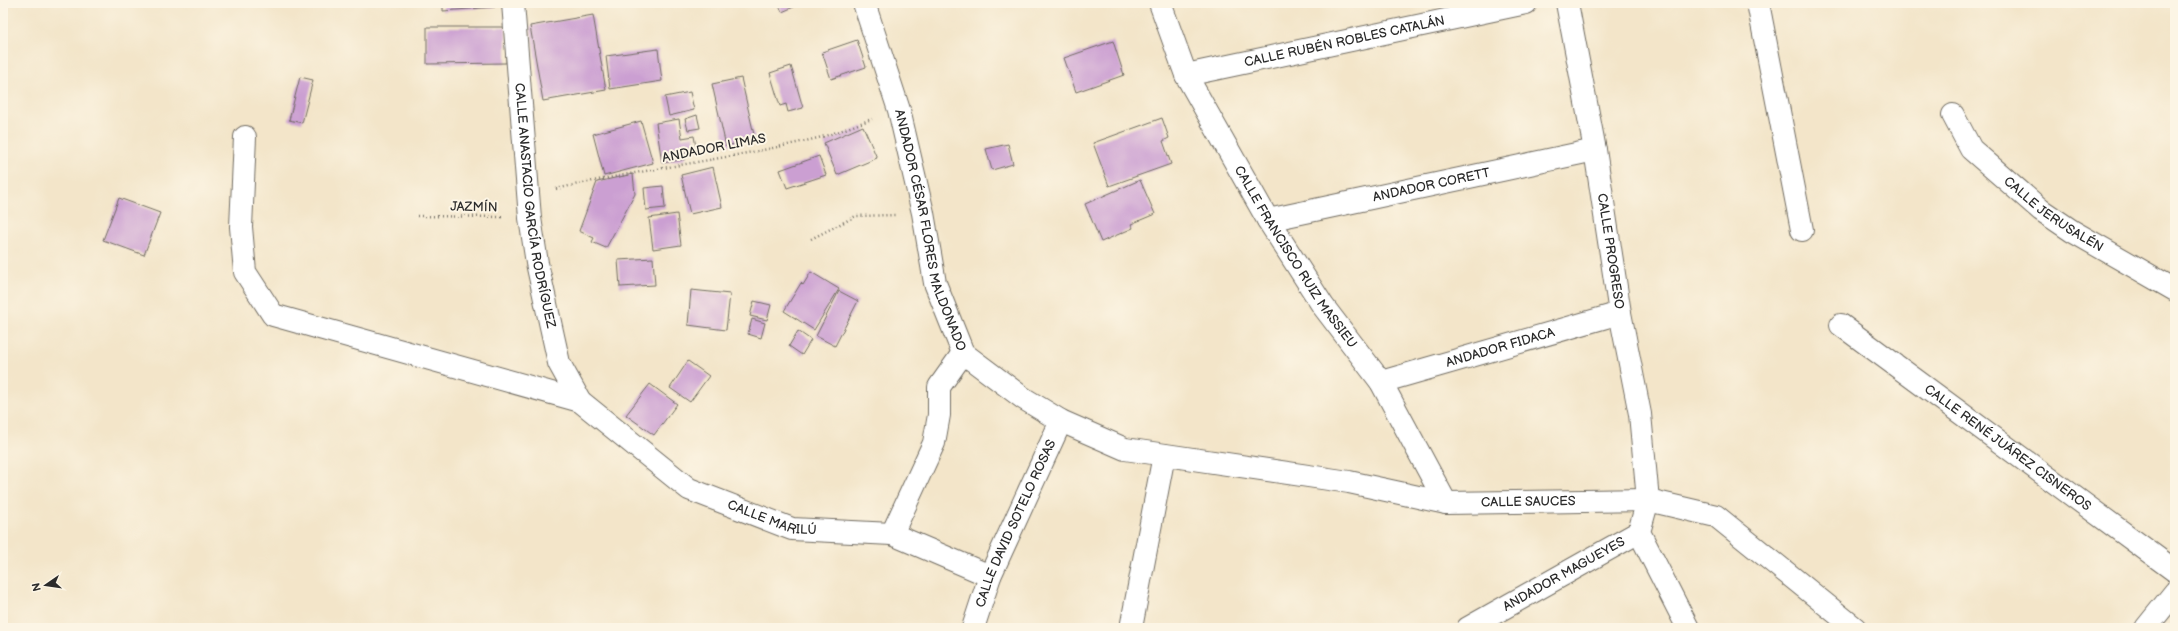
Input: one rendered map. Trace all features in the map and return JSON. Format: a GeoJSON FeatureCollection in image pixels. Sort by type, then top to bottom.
{"type":"FeatureCollection","features":[{"type":"Feature","properties":{"kind":"street","name":"CALLE ANASTACIO GARCÍA RODRÍGUEZ"},"geometry":{"type":"LineString","coordinates":[[512,3],[530,195],[530,218],[537,262],[559,363],[580,402]]}},
{"type":"Feature","properties":{"kind":"street","name":"ANDADOR CÉSAR FLORES MALDONADO"},"geometry":{"type":"LineString","coordinates":[[864,3],[898,110],[923,213],[935,283],[963,353],[1024,398],[1061,421],[1125,449],[1164,455]]}},
{"type":"Feature","properties":{"kind":"street","name":"CALLE FRANCISCO RUIZ MASSIEU"},"geometry":{"type":"LineString","coordinates":[[1160,3],[1186,75],[1268,220],[1323,306],[1381,382],[1446,503]]}},
{"type":"Feature","properties":{"kind":"street","name":"CALLE RUBÉN ROBLES CATALÁN"},"geometry":{"type":"LineString","coordinates":[[1186,75],[1526,3]]}},
{"type":"Feature","properties":{"kind":"street","name":"CALLE PROGRESO"},"geometry":{"type":"LineString","coordinates":[[1567,3],[1595,150],[1620,313],[1640,414],[1648,500]]}},
{"type":"Feature","properties":{"kind":"street"},"geometry":{"type":"LineString","coordinates":[[1758,3],[1802,230]]}},
{"type":"Feature","properties":{"kind":"street","name":"CALLE JERUSALÉN"},"geometry":{"type":"LineString","coordinates":[[1953,115],[1971,149],[2041,210],[2072,230],[2175,290]]}},
{"type":"Feature","properties":{"kind":"street"},"geometry":{"type":"LineString","coordinates":[[245,137],[241,227],[245,272],[273,315],[580,402]]}},
{"type":"Feature","properties":{"kind":"street","name":"ANDADOR CORETT"},"geometry":{"type":"LineString","coordinates":[[1268,220],[1595,150]]}},
{"type":"Feature","properties":{"kind":"street","name":"ANDADOR FIDACA"},"geometry":{"type":"LineString","coordinates":[[1381,382],[1620,313]]}},
{"type":"Feature","properties":{"kind":"street","name":"CALLE RENÉ JUÁREZ CISNEROS"},"geometry":{"type":"LineString","coordinates":[[1841,325],[2175,571]]}},
{"type":"Feature","properties":{"kind":"street"},"geometry":{"type":"LineString","coordinates":[[892,534],[934,443],[940,414],[939,387],[963,353]]}},
{"type":"Feature","properties":{"kind":"street","name":"CALLE MARILÚ"},"geometry":{"type":"LineString","coordinates":[[580,402],[689,488],[792,529],[892,534],[990,576]]}},
{"type":"Feature","properties":{"kind":"street","name":"CALLE DAVID SOTELO ROSAS"},"geometry":{"type":"LineString","coordinates":[[973,628],[990,576],[1061,421]]}},
{"type":"Feature","properties":{"kind":"street"},"geometry":{"type":"LineString","coordinates":[[1131,628],[1164,455]]}},
{"type":"Feature","properties":{"kind":"street","name":"CALLE SAUCES"},"geometry":{"type":"LineString","coordinates":[[1164,455],[1349,482],[1446,503],[1648,500],[1716,516],[1855,628]]}},
{"type":"Feature","properties":{"kind":"street","name":"ANDADOR MAGUEYES"},"geometry":{"type":"LineString","coordinates":[[1648,500],[1639,532],[1688,628]]}},
{"type":"Feature","properties":{"kind":"street","name":"ANDADOR MAGUEYES"},"geometry":{"type":"LineString","coordinates":[[1468,628],[1639,532]]}},
{"type":"Feature","properties":{"kind":"street"},"geometry":{"type":"LineString","coordinates":[[2146,628],[2175,592]]}},
{"type":"Feature","properties":{"kind":"path"},"geometry":{"type":"LineString","coordinates":[[613,3],[629,7],[652,3]]}},
{"type":"Feature","properties":{"kind":"path","name":"ANDADOR LIMAS"},"geometry":{"type":"LineString","coordinates":[[530,195],[608,177],[709,160],[819,138],[898,110]]}},
{"type":"Feature","properties":{"kind":"path"},"geometry":{"type":"LineString","coordinates":[[811,239],[856,216],[923,213]]}},
{"type":"Feature","properties":{"kind":"path","name":"JAZMÍN"},"geometry":{"type":"LineString","coordinates":[[418,216],[530,218]]}},
{"type":"Feature","properties":{"kind":"building"},"geometry":{"type":"Polygon","coordinates":[[[443,3],[495,3],[495,7],[443,11],[443,3]]]}},
{"type":"Feature","properties":{"kind":"building"},"geometry":{"type":"Polygon","coordinates":[[[778,3],[803,3],[782,12],[778,3]]]}},
{"type":"Feature","properties":{"kind":"building"},"geometry":{"type":"Polygon","coordinates":[[[593,15],[606,90],[543,101],[530,26],[593,15]]]}},
{"type":"Feature","properties":{"kind":"building"},"geometry":{"type":"Polygon","coordinates":[[[427,27],[506,27],[506,63],[427,64],[427,27]]]}},
{"type":"Feature","properties":{"kind":"building"},"geometry":{"type":"Polygon","coordinates":[[[857,40],[866,67],[831,79],[822,52],[857,40]]]}},
{"type":"Feature","properties":{"kind":"building"},"geometry":{"type":"Polygon","coordinates":[[[1113,41],[1124,75],[1076,92],[1064,58],[1113,41]]]}},
{"type":"Feature","properties":{"kind":"building"},"geometry":{"type":"Polygon","coordinates":[[[658,49],[662,81],[610,89],[606,56],[658,49]]]}},
{"type":"Feature","properties":{"kind":"building"},"geometry":{"type":"Polygon","coordinates":[[[791,66],[803,108],[788,112],[786,104],[780,106],[770,73],[791,66]]]}},
{"type":"Feature","properties":{"kind":"building"},"geometry":{"type":"Polygon","coordinates":[[[300,77],[313,80],[302,123],[289,120],[300,77]]]}},
{"type":"Feature","properties":{"kind":"building"},"geometry":{"type":"Polygon","coordinates":[[[741,78],[755,139],[726,146],[712,84],[741,78]]]}},
{"type":"Feature","properties":{"kind":"building"},"geometry":{"type":"Polygon","coordinates":[[[690,92],[694,110],[669,116],[665,97],[690,92]]]}},
{"type":"Feature","properties":{"kind":"building"},"geometry":{"type":"Polygon","coordinates":[[[697,115],[700,128],[688,130],[685,119],[697,115]]]}},
{"type":"Feature","properties":{"kind":"building"},"geometry":{"type":"Polygon","coordinates":[[[1162,118],[1169,138],[1163,141],[1171,164],[1109,186],[1093,143],[1162,118]]]}},
{"type":"Feature","properties":{"kind":"building"},"geometry":{"type":"Polygon","coordinates":[[[679,119],[682,138],[694,136],[696,147],[684,149],[686,159],[662,163],[656,123],[679,119]]]}},
{"type":"Feature","properties":{"kind":"building"},"geometry":{"type":"Polygon","coordinates":[[[641,121],[653,163],[604,176],[593,134],[641,121]]]}},
{"type":"Feature","properties":{"kind":"building"},"geometry":{"type":"Polygon","coordinates":[[[863,126],[877,158],[837,175],[824,143],[863,126]]]}},
{"type":"Feature","properties":{"kind":"building"},"geometry":{"type":"Polygon","coordinates":[[[1008,144],[1013,164],[992,170],[986,149],[1008,144]]]}},
{"type":"Feature","properties":{"kind":"building"},"geometry":{"type":"Polygon","coordinates":[[[819,156],[826,175],[787,188],[780,170],[819,156]]]}},
{"type":"Feature","properties":{"kind":"building"},"geometry":{"type":"Polygon","coordinates":[[[713,167],[722,207],[690,214],[681,175],[713,167]]]}},
{"type":"Feature","properties":{"kind":"building"},"geometry":{"type":"Polygon","coordinates":[[[633,174],[635,194],[606,248],[592,242],[594,238],[579,231],[597,182],[633,174]]]}},
{"type":"Feature","properties":{"kind":"building"},"geometry":{"type":"Polygon","coordinates":[[[1140,180],[1155,214],[1131,224],[1133,228],[1101,242],[1085,204],[1140,180]]]}},
{"type":"Feature","properties":{"kind":"building"},"geometry":{"type":"Polygon","coordinates":[[[663,186],[665,208],[646,210],[644,188],[663,186]]]}},
{"type":"Feature","properties":{"kind":"building"},"geometry":{"type":"Polygon","coordinates":[[[119,198],[160,213],[144,255],[103,240],[119,198]]]}},
{"type":"Feature","properties":{"kind":"building"},"geometry":{"type":"Polygon","coordinates":[[[677,214],[681,245],[653,249],[649,218],[677,214]]]}},
{"type":"Feature","properties":{"kind":"building"},"geometry":{"type":"Polygon","coordinates":[[[653,258],[655,285],[620,287],[618,260],[653,258]]]}},
{"type":"Feature","properties":{"kind":"building"},"geometry":{"type":"Polygon","coordinates":[[[811,272],[839,289],[814,330],[784,311],[801,283],[803,285],[811,272]]]}},
{"type":"Feature","properties":{"kind":"building"},"geometry":{"type":"Polygon","coordinates":[[[691,290],[730,294],[726,330],[688,325],[691,290]]]}},
{"type":"Feature","properties":{"kind":"building"},"geometry":{"type":"Polygon","coordinates":[[[839,291],[858,301],[835,346],[816,336],[839,291]]]}},
{"type":"Feature","properties":{"kind":"building"},"geometry":{"type":"Polygon","coordinates":[[[754,301],[771,305],[767,320],[750,316],[754,301]]]}},
{"type":"Feature","properties":{"kind":"building"},"geometry":{"type":"Polygon","coordinates":[[[752,319],[765,323],[761,338],[748,334],[752,319]]]}},
{"type":"Feature","properties":{"kind":"building"},"geometry":{"type":"Polygon","coordinates":[[[798,331],[811,340],[802,355],[789,346],[798,331]]]}},
{"type":"Feature","properties":{"kind":"building"},"geometry":{"type":"Polygon","coordinates":[[[688,361],[709,376],[690,402],[670,388],[688,361]]]}},
{"type":"Feature","properties":{"kind":"building"},"geometry":{"type":"Polygon","coordinates":[[[650,384],[677,404],[654,435],[626,415],[650,384]]]}}]}
